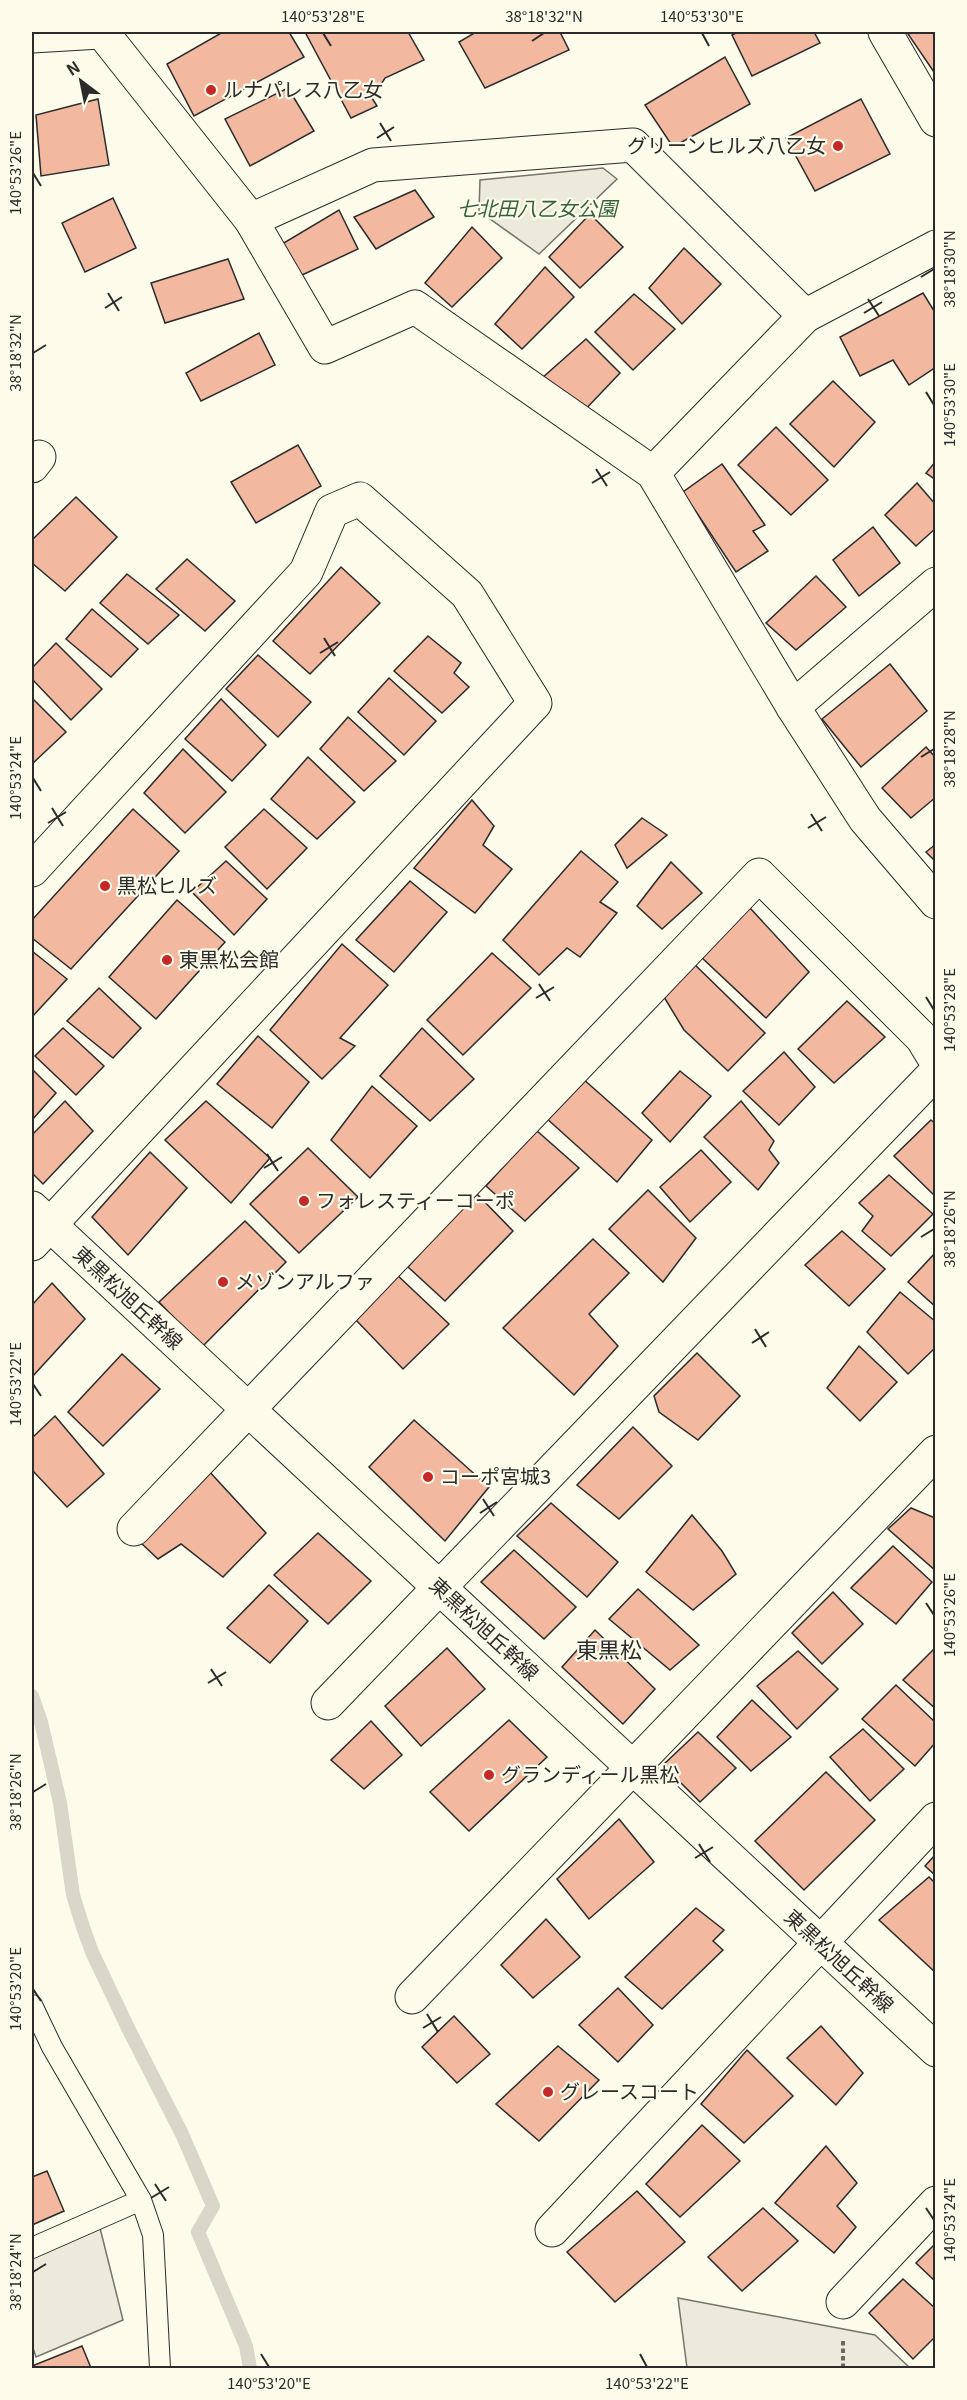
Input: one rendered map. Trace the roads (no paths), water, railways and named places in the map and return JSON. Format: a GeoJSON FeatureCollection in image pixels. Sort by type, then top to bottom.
{"type":"FeatureCollection","features":[{"type":"Feature","properties":{"kind":"street"},"geometry":{"type":"LineString","coordinates":[[32,36],[101,32],[251,219],[325,347],[415,307],[653,473],[793,707],[865,819],[936,902]]}},
{"type":"Feature","properties":{"kind":"street"},"geometry":{"type":"LineString","coordinates":[[885,32],[936,120]]}},
{"type":"Feature","properties":{"kind":"street"},"geometry":{"type":"LineString","coordinates":[[251,219],[373,165],[633,144],[805,316]]}},
{"type":"Feature","properties":{"kind":"street"},"geometry":{"type":"LineString","coordinates":[[653,473],[805,316],[936,247]]}},
{"type":"Feature","properties":{"kind":"street"},"geometry":{"type":"LineString","coordinates":[[32,870],[306,572],[332,511],[360,499],[467,594],[535,703],[38,1225]]}},
{"type":"Feature","properties":{"kind":"street"},"geometry":{"type":"LineString","coordinates":[[793,707],[936,584]]}},
{"type":"Feature","properties":{"kind":"street"},"geometry":{"type":"LineString","coordinates":[[134,1529],[759,875],[922,1038],[936,1060]]}},
{"type":"Feature","properties":{"kind":"street"},"geometry":{"type":"LineString","coordinates":[[328,1703],[936,1072]]}},
{"type":"Feature","properties":{"kind":"street","name":"東黒松旭丘幹線"},"geometry":{"type":"LineString","coordinates":[[38,1225],[248,1409],[936,2050]]}},
{"type":"Feature","properties":{"kind":"street"},"geometry":{"type":"LineString","coordinates":[[412,1997],[936,1452]]}},
{"type":"Feature","properties":{"kind":"street"},"geometry":{"type":"LineString","coordinates":[[552,2230],[936,1819]]}},
{"type":"Feature","properties":{"kind":"street"},"geometry":{"type":"LineString","coordinates":[[843,2302],[936,2203]]}},
{"type":"Feature","properties":{"kind":"lane"},"geometry":{"type":"LineString","coordinates":[[32,2005],[52,2048],[141,2200],[153,2235],[160,2368]]}},
{"type":"Feature","properties":{"kind":"lane"},"geometry":{"type":"LineString","coordinates":[[32,2248],[141,2200]]}},
{"type":"Feature","properties":{"kind":"waterway"},"geometry":{"type":"LineString","coordinates":[[32,1696],[41,1722],[60,1803],[73,1895],[83,1927],[92,1952],[182,2134],[213,2206],[198,2232],[246,2346],[250,2368]]}},
{"type":"Feature","properties":{"kind":"place","name":"ルナパレス八乙女"},"geometry":{"type":"Point","coordinates":[211,90]}},
{"type":"Feature","properties":{"kind":"place","name":"グリーンヒルズ八乙女"},"geometry":{"type":"Point","coordinates":[838,146]}},
{"type":"Feature","properties":{"kind":"place","name":"黒松ヒルズ"},"geometry":{"type":"Point","coordinates":[105,886]}},
{"type":"Feature","properties":{"kind":"place","name":"東黒松会館"},"geometry":{"type":"Point","coordinates":[167,960]}},
{"type":"Feature","properties":{"kind":"place","name":"フォレスティーコーポ"},"geometry":{"type":"Point","coordinates":[304,1201]}},
{"type":"Feature","properties":{"kind":"place","name":"メゾンアルファ"},"geometry":{"type":"Point","coordinates":[223,1282]}},
{"type":"Feature","properties":{"kind":"place","name":"コーポ宮城3"},"geometry":{"type":"Point","coordinates":[428,1477]}},
{"type":"Feature","properties":{"kind":"place","name":"グランディール黒松"},"geometry":{"type":"Point","coordinates":[489,1775]}},
{"type":"Feature","properties":{"kind":"place","name":"グレースコート"},"geometry":{"type":"Point","coordinates":[548,2092]}},
{"type":"Feature","properties":{"kind":"district","name":"東黒松"},"geometry":{"type":"Point","coordinates":[609,1650]}},
{"type":"Feature","properties":{"kind":"park label","name":"七北田八乙女公園"},"geometry":{"type":"Point","coordinates":[537,209]}}]}
